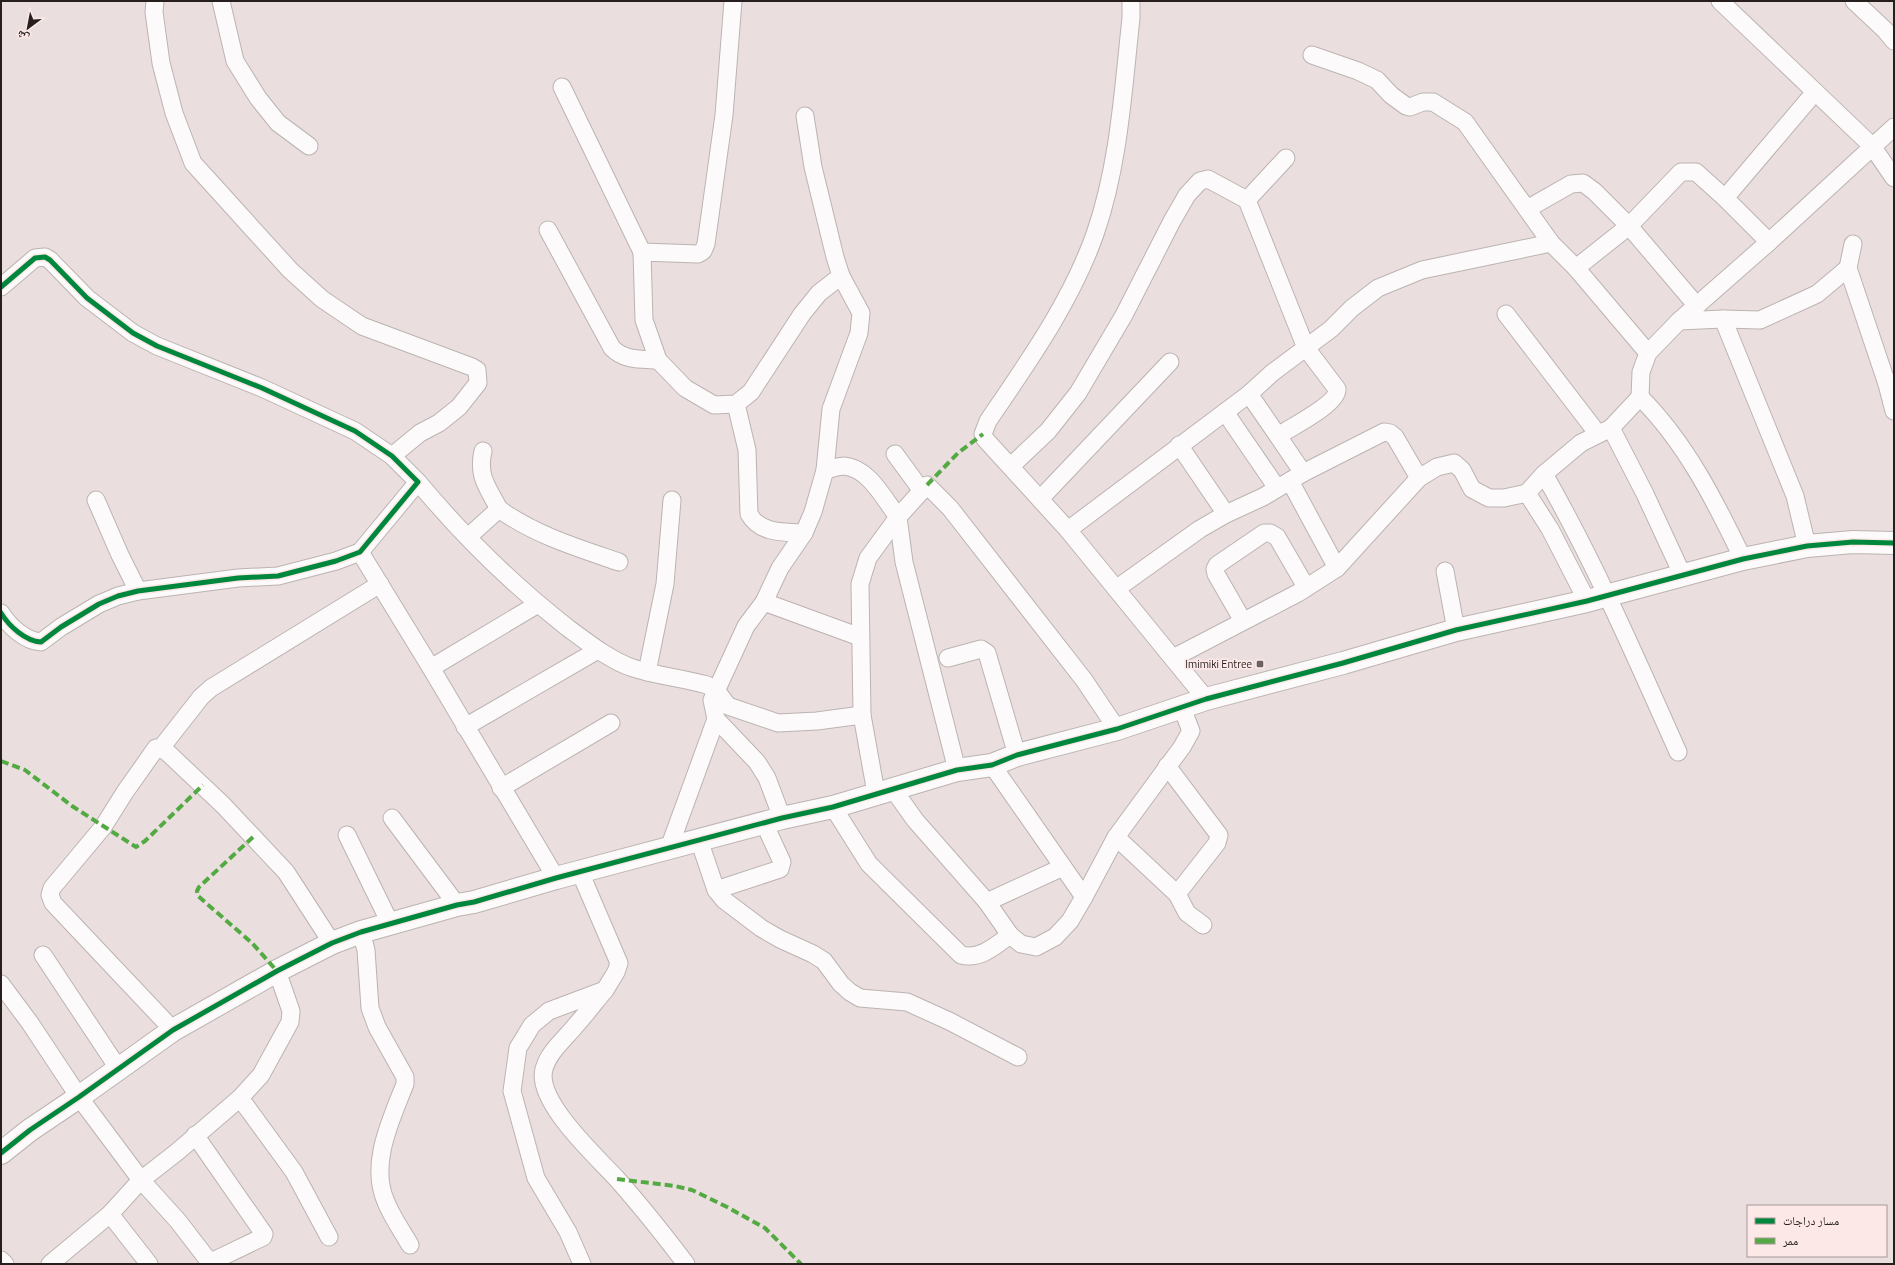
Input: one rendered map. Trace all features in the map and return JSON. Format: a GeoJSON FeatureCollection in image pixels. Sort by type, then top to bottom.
{"type":"FeatureCollection","features":[{"type":"Feature","properties":{"kind":"street"},"geometry":{"type":"LineString","coordinates":[[155,1],[154,12],[162,63],[174,113],[193,163],[290,270],[322,300],[362,326],[477,370],[478,384],[459,407],[439,423],[420,432],[392,456]]}},
{"type":"Feature","properties":{"kind":"street"},"geometry":{"type":"LineString","coordinates":[[222,1],[235,61],[238,67],[258,98],[278,123],[309,146]]}},
{"type":"Feature","properties":{"kind":"street"},"geometry":{"type":"LineString","coordinates":[[642,252],[698,254],[703,251],[706,244],[724,115],[733,1]]}},
{"type":"Feature","properties":{"kind":"street"},"geometry":{"type":"LineString","coordinates":[[1131,1],[1131,18],[1120,125],[1109,186],[1094,234],[1069,292],[1035,351],[988,421],[983,434],[985,439],[1068,530],[1206,699]]}},
{"type":"Feature","properties":{"kind":"street"},"geometry":{"type":"LineString","coordinates":[[1720,1],[1872,146],[1894,178]]}},
{"type":"Feature","properties":{"kind":"street"},"geometry":{"type":"LineString","coordinates":[[1854,1],[1894,41]]}},
{"type":"Feature","properties":{"kind":"street"},"geometry":{"type":"LineString","coordinates":[[1312,55],[1358,71],[1377,80],[1391,95],[1406,106],[1410,107],[1423,102],[1433,102],[1465,122],[1551,242],[1576,268],[1648,353]]}},
{"type":"Feature","properties":{"kind":"street"},"geometry":{"type":"LineString","coordinates":[[562,86],[642,252],[644,320],[658,360],[685,388],[714,405],[736,404],[751,392],[798,320],[819,293],[841,276]]}},
{"type":"Feature","properties":{"kind":"street"},"geometry":{"type":"LineString","coordinates":[[1724,198],[1815,92]]}},
{"type":"Feature","properties":{"kind":"street"},"geometry":{"type":"LineString","coordinates":[[716,890],[780,869],[782,862],[773,821],[767,778],[757,762],[716,719],[712,700],[746,626],[764,602],[780,568],[804,533],[813,512],[825,470],[831,409],[859,333],[861,313],[841,276],[835,257],[812,167],[805,116]]}},
{"type":"Feature","properties":{"kind":"street"},"geometry":{"type":"LineString","coordinates":[[1173,658],[1306,587],[1337,568],[1419,478],[1438,467],[1454,464],[1462,470],[1472,489],[1489,498],[1504,498],[1527,493],[1544,474],[1580,443],[1604,431],[1640,397],[1641,372],[1648,353],[1679,321],[1769,242],[1894,127]]}},
{"type":"Feature","properties":{"kind":"street"},"geometry":{"type":"LineString","coordinates":[[1247,200],[1286,158]]}},
{"type":"Feature","properties":{"kind":"street"},"geometry":{"type":"LineString","coordinates":[[1576,268],[1629,226],[1681,172],[1696,172],[1769,242]]}},
{"type":"Feature","properties":{"kind":"street"},"geometry":{"type":"LineString","coordinates":[[1011,466],[1048,431],[1078,393],[1124,315],[1187,195],[1200,181],[1208,179],[1247,200],[1306,348],[1336,386],[1338,394],[1331,402],[1278,436]]}},
{"type":"Feature","properties":{"kind":"street"},"geometry":{"type":"LineString","coordinates":[[1527,209],[1571,184],[1583,184],[1594,191],[1629,226],[1697,306]]}},
{"type":"Feature","properties":{"kind":"street"},"geometry":{"type":"LineString","coordinates":[[548,230],[612,348],[621,356],[628,358],[658,360]]}},
{"type":"Feature","properties":{"kind":"street"},"geometry":{"type":"LineString","coordinates":[[1068,530],[1179,445],[1225,412],[1272,373],[1330,329],[1352,308],[1378,288],[1422,270],[1551,242]]}},
{"type":"Feature","properties":{"kind":"street"},"geometry":{"type":"LineString","coordinates":[[1853,244],[1848,268],[1891,383],[1894,410]]}},
{"type":"Feature","properties":{"kind":"street"},"geometry":{"type":"LineString","coordinates":[[1,287],[35,258],[45,257],[50,260],[87,298],[133,332],[157,346],[262,388],[348,428],[392,456],[418,482],[445,515],[502,572],[538,604],[598,650],[632,668],[707,685],[716,690],[728,706],[778,723],[817,721],[862,715]]}},
{"type":"Feature","properties":{"kind":"street"},"geometry":{"type":"LineString","coordinates":[[1679,321],[1723,319],[1760,320],[1817,294],[1848,268]]}},
{"type":"Feature","properties":{"kind":"street"},"geometry":{"type":"LineString","coordinates":[[1506,314],[1604,431],[1645,494],[1683,576]]}},
{"type":"Feature","properties":{"kind":"street"},"geometry":{"type":"LineString","coordinates":[[1723,319],[1795,496],[1807,546]]}},
{"type":"Feature","properties":{"kind":"street"},"geometry":{"type":"LineString","coordinates":[[1040,499],[1170,362]]}},
{"type":"Feature","properties":{"kind":"street"},"geometry":{"type":"LineString","coordinates":[[1248,394],[1278,436],[1290,481],[1337,568]]}},
{"type":"Feature","properties":{"kind":"street"},"geometry":{"type":"LineString","coordinates":[[1640,397],[1660,418],[1701,477],[1716,503],[1743,559]]}},
{"type":"Feature","properties":{"kind":"street"},"geometry":{"type":"LineString","coordinates":[[736,404],[748,450],[749,514],[758,526],[776,532],[804,533]]}},
{"type":"Feature","properties":{"kind":"street"},"geometry":{"type":"LineString","coordinates":[[1225,412],[1290,481]]}},
{"type":"Feature","properties":{"kind":"street"},"geometry":{"type":"LineString","coordinates":[[1116,589],[1200,529],[1384,432],[1390,433],[1395,437],[1419,478]]}},
{"type":"Feature","properties":{"kind":"street"},"geometry":{"type":"LineString","coordinates":[[1179,445],[1226,514]]}},
{"type":"Feature","properties":{"kind":"street"},"geometry":{"type":"LineString","coordinates":[[483,452],[480,467],[481,475],[500,509],[516,520],[557,540],[619,562]]}},
{"type":"Feature","properties":{"kind":"street"},"geometry":{"type":"LineString","coordinates":[[894,454],[922,491]]}},
{"type":"Feature","properties":{"kind":"street"},"geometry":{"type":"LineString","coordinates":[[825,470],[842,466],[856,468],[868,478],[898,517],[904,562],[957,770]]}},
{"type":"Feature","properties":{"kind":"street"},"geometry":{"type":"LineString","coordinates":[[1544,474],[1570,519],[1597,598]]}},
{"type":"Feature","properties":{"kind":"street"},"geometry":{"type":"LineString","coordinates":[[1,613],[9,626],[31,639],[41,642],[61,627],[99,604],[118,596],[138,591],[238,578],[278,576],[336,561],[360,552],[418,482]]}},
{"type":"Feature","properties":{"kind":"street"},"geometry":{"type":"LineString","coordinates":[[1117,729],[1084,680],[950,508],[927,485],[898,517],[868,558],[860,584],[862,715],[885,791],[915,820],[987,902],[1010,934],[1021,944],[1036,948],[1055,937],[1070,921],[1116,837],[1182,747],[1191,731],[1182,708]]}},
{"type":"Feature","properties":{"kind":"street"},"geometry":{"type":"LineString","coordinates":[[1527,493],[1597,598],[1678,752]]}},
{"type":"Feature","properties":{"kind":"street"},"geometry":{"type":"LineString","coordinates":[[96,500],[120,555],[138,591]]}},
{"type":"Feature","properties":{"kind":"street"},"geometry":{"type":"LineString","coordinates":[[647,672],[665,584],[672,500]]}},
{"type":"Feature","properties":{"kind":"street"},"geometry":{"type":"LineString","coordinates":[[468,538],[500,509]]}},
{"type":"Feature","properties":{"kind":"street"},"geometry":{"type":"LineString","coordinates":[[1243,621],[1215,570],[1217,565],[1264,533],[1270,533],[1277,537],[1306,587]]}},
{"type":"Feature","properties":{"kind":"street"},"geometry":{"type":"LineString","coordinates":[[1,1153],[30,1130],[173,1030],[277,971],[332,943],[361,932],[699,840],[833,807],[957,770],[992,765],[1017,755],[1117,729],[1206,699],[1343,663],[1456,630],[1597,598],[1743,559],[1807,546],[1853,542],[1894,543]]}},
{"type":"Feature","properties":{"kind":"street"},"geometry":{"type":"LineString","coordinates":[[360,552],[556,878]]}},
{"type":"Feature","properties":{"kind":"street"},"geometry":{"type":"LineString","coordinates":[[1445,571],[1456,630]]}},
{"type":"Feature","properties":{"kind":"street"},"geometry":{"type":"LineString","coordinates":[[173,1030],[53,903],[50,895],[52,888],[103,827],[153,750],[161,748],[201,697],[211,688],[380,584]]}},
{"type":"Feature","properties":{"kind":"street"},"geometry":{"type":"LineString","coordinates":[[764,602],[860,637]]}},
{"type":"Feature","properties":{"kind":"street"},"geometry":{"type":"LineString","coordinates":[[431,668],[538,604]]}},
{"type":"Feature","properties":{"kind":"street"},"geometry":{"type":"LineString","coordinates":[[948,658],[981,649],[990,657],[1017,755]]}},
{"type":"Feature","properties":{"kind":"street"},"geometry":{"type":"LineString","coordinates":[[465,727],[598,650]]}},
{"type":"Feature","properties":{"kind":"street"},"geometry":{"type":"LineString","coordinates":[[669,848],[716,719]]}},
{"type":"Feature","properties":{"kind":"street"},"geometry":{"type":"LineString","coordinates":[[501,788],[611,723]]}},
{"type":"Feature","properties":{"kind":"street"},"geometry":{"type":"LineString","coordinates":[[161,748],[223,804],[286,872],[332,943]]}},
{"type":"Feature","properties":{"kind":"street"},"geometry":{"type":"LineString","coordinates":[[992,765],[1084,897]]}},
{"type":"Feature","properties":{"kind":"street"},"geometry":{"type":"LineString","coordinates":[[1167,766],[1220,835],[1217,843],[1177,894]]}},
{"type":"Feature","properties":{"kind":"street"},"geometry":{"type":"LineString","coordinates":[[833,807],[869,864],[961,955],[970,957],[989,950],[1010,934]]}},
{"type":"Feature","properties":{"kind":"street"},"geometry":{"type":"LineString","coordinates":[[392,818],[457,905]]}},
{"type":"Feature","properties":{"kind":"street"},"geometry":{"type":"LineString","coordinates":[[346,835],[390,923]]}},
{"type":"Feature","properties":{"kind":"street"},"geometry":{"type":"LineString","coordinates":[[1116,837],[1177,894],[1187,913],[1203,925]]}},
{"type":"Feature","properties":{"kind":"street"},"geometry":{"type":"LineString","coordinates":[[699,840],[716,890],[724,900],[761,928],[824,961],[841,984],[850,992],[860,998],[907,1002],[949,1020],[1018,1057]]}},
{"type":"Feature","properties":{"kind":"street"},"geometry":{"type":"LineString","coordinates":[[987,902],[1063,867]]}},
{"type":"Feature","properties":{"kind":"street"},"geometry":{"type":"LineString","coordinates":[[580,872],[619,963],[616,972],[605,990],[555,1048],[547,1061],[543,1070],[547,1093],[576,1137],[617,1179],[686,1264]]}},
{"type":"Feature","properties":{"kind":"street"},"geometry":{"type":"LineString","coordinates":[[361,932],[366,950],[370,1008],[377,1027],[405,1077],[405,1084],[381,1156],[380,1178],[386,1202],[410,1245]]}},
{"type":"Feature","properties":{"kind":"street"},"geometry":{"type":"LineString","coordinates":[[43,956],[118,1068]]}},
{"type":"Feature","properties":{"kind":"street"},"geometry":{"type":"LineString","coordinates":[[50,1264],[110,1214],[141,1180],[240,1098],[261,1075],[290,1022],[291,1010],[277,971]]}},
{"type":"Feature","properties":{"kind":"street"},"geometry":{"type":"LineString","coordinates":[[1,984],[79,1097],[141,1180],[178,1221],[208,1260],[213,1261],[263,1237],[264,1234],[195,1135]]}},
{"type":"Feature","properties":{"kind":"street"},"geometry":{"type":"LineString","coordinates":[[582,1264],[568,1232],[536,1178],[512,1091],[518,1048],[532,1025],[549,1011],[605,990]]}},
{"type":"Feature","properties":{"kind":"street"},"geometry":{"type":"LineString","coordinates":[[240,1098],[294,1172],[329,1237]]}},
{"type":"Feature","properties":{"kind":"street"},"geometry":{"type":"LineString","coordinates":[[110,1214],[149,1264]]}},
{"type":"Feature","properties":{"kind":"street"},"geometry":{"type":"LineString","coordinates":[[1,1260],[5,1264]]}},
{"type":"Feature","properties":{"kind":"marked path"},"geometry":{"type":"LineString","coordinates":[[927,485],[958,453],[983,434]]}},
{"type":"Feature","properties":{"kind":"marked path"},"geometry":{"type":"LineString","coordinates":[[1,761],[25,770],[72,806],[136,847],[145,841],[203,785]]}},
{"type":"Feature","properties":{"kind":"marked path"},"geometry":{"type":"LineString","coordinates":[[253,837],[199,887],[197,891],[198,896],[252,943],[277,971]]}},
{"type":"Feature","properties":{"kind":"marked path"},"geometry":{"type":"LineString","coordinates":[[617,1179],[675,1186],[692,1190],[765,1228],[801,1264]]}},
{"type":"Feature","properties":{"kind":"cycle path"},"geometry":{"type":"LineString","coordinates":[[1,287],[35,258],[45,257],[50,260],[87,298],[133,333],[157,346],[262,388],[355,431],[392,456],[418,482],[360,552],[336,561],[278,576],[238,578],[138,591],[118,596],[99,604],[61,627],[41,642],[23,636],[8,623],[1,613]]}},
{"type":"Feature","properties":{"kind":"cycle path"},"geometry":{"type":"LineString","coordinates":[[1,1153],[30,1130],[173,1030],[277,971],[332,943],[361,932],[782,818],[833,807],[957,770],[992,765],[1017,755],[1117,729],[1206,699],[1343,663],[1456,630],[1587,601],[1743,559],[1807,546],[1853,542],[1894,543]]}},
{"type":"Feature","properties":{"kind":"place","name":"Imimiki Entree"},"geometry":{"type":"Point","coordinates":[1260,664]}}]}
